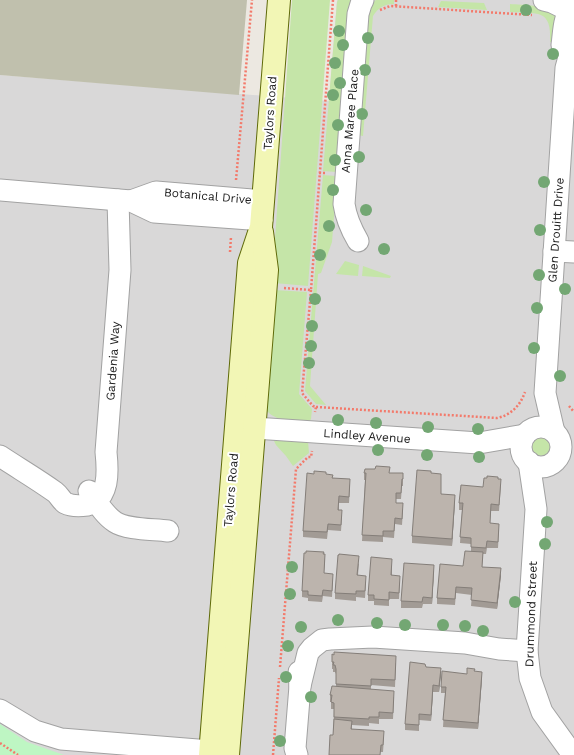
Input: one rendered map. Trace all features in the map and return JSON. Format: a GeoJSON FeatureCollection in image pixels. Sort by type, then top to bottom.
{"type":"FeatureCollection","features":[{"type":"Feature","properties":{"kind":"street","name":"Taylors Road"},"geometry":{"type":"LineString","coordinates":[[216,754],[245,427],[266,286],[267,270],[262,216],[279,0]]}},
{"type":"Feature","properties":{"kind":"street","name":"Anna Maree Place"},"geometry":{"type":"LineString","coordinates":[[358,241],[345,214],[344,204],[358,14],[361,4],[371,6]]}},
{"type":"Feature","properties":{"kind":"street"},"geometry":{"type":"LineString","coordinates":[[541,8],[573,14]]}},
{"type":"Feature","properties":{"kind":"street","name":"Glen Drouitt Drive"},"geometry":{"type":"LineString","coordinates":[[528,433],[545,393],[564,246],[566,68],[562,45],[566,18],[573,14]]}},
{"type":"Feature","properties":{"kind":"street","name":"Botanical Drive"},"geometry":{"type":"LineString","coordinates":[[0,190],[125,201],[156,192],[262,216]]}},
{"type":"Feature","properties":{"kind":"street","name":"Gardenia Way"},"geometry":{"type":"LineString","coordinates":[[92,495],[99,498],[104,490],[107,480],[108,470],[106,452],[120,270],[128,226],[125,201]]}},
{"type":"Feature","properties":{"kind":"street","name":"Taylors Road"},"geometry":{"type":"LineString","coordinates":[[245,427],[249,263],[262,216]]}},
{"type":"Feature","properties":{"kind":"street","name":"Glen Drouitt Drive"},"geometry":{"type":"LineString","coordinates":[[545,393],[561,435]]}},
{"type":"Feature","properties":{"kind":"street","name":"Lindley Avenue"},"geometry":{"type":"LineString","coordinates":[[245,427],[479,443],[528,433]]}},
{"type":"Feature","properties":{"kind":"street"},"geometry":{"type":"LineString","coordinates":[[542,427],[561,435],[560,460],[539,466],[526,459],[522,445],[528,433],[536,428],[542,427]]}},
{"type":"Feature","properties":{"kind":"street","name":"Lindley Avenue"},"geometry":{"type":"LineString","coordinates":[[479,443],[526,459]]}},
{"type":"Feature","properties":{"kind":"street"},"geometry":{"type":"LineString","coordinates":[[0,456],[56,493],[65,503],[75,506],[91,504],[92,495]]}},
{"type":"Feature","properties":{"kind":"street","name":"Drummond Street"},"geometry":{"type":"LineString","coordinates":[[526,459],[536,510],[528,646],[530,678],[537,701],[551,725],[573,755]]}},
{"type":"Feature","properties":{"kind":"street","name":"Drummond Street"},"geometry":{"type":"LineString","coordinates":[[536,510],[560,460]]}},
{"type":"Feature","properties":{"kind":"street"},"geometry":{"type":"LineString","coordinates":[[92,495],[115,522],[125,526],[168,531]]}},
{"type":"Feature","properties":{"kind":"street"},"geometry":{"type":"LineString","coordinates":[[295,753],[300,686],[308,654],[316,643],[322,640],[373,637],[465,643],[499,639],[528,646]]}},
{"type":"Feature","properties":{"kind":"street"},"geometry":{"type":"LineString","coordinates":[[0,710],[35,731],[61,739],[216,754]]}},
{"type":"Feature","properties":{"kind":"path"},"geometry":{"type":"LineString","coordinates":[[236,184],[252,0]]}},
{"type":"Feature","properties":{"kind":"path"},"geometry":{"type":"LineString","coordinates":[[333,0],[302,393],[313,406],[497,418],[510,413],[517,407],[525,392],[545,393]]}},
{"type":"Feature","properties":{"kind":"path"},"geometry":{"type":"LineString","coordinates":[[396,0],[396,6]]}},
{"type":"Feature","properties":{"kind":"path"},"geometry":{"type":"LineString","coordinates":[[371,6],[541,8]]}},
{"type":"Feature","properties":{"kind":"path"},"geometry":{"type":"LineString","coordinates":[[266,286],[311,290]]}},
{"type":"Feature","properties":{"kind":"path"},"geometry":{"type":"LineString","coordinates":[[280,668],[296,469],[308,457],[311,457],[316,406]]}},
{"type":"Feature","properties":{"kind":"path"},"geometry":{"type":"LineString","coordinates":[[272,755],[279,676]]}},
{"type":"Feature","properties":{"kind":"path"},"geometry":{"type":"LineString","coordinates":[[0,743],[18,755]]}},
{"type":"Feature","properties":{"kind":"shaded area"},"geometry":{"type":"Polygon","coordinates":[[[0,0],[247,0],[239,95],[0,75],[0,0]]]}},
{"type":"Feature","properties":{"kind":"shaded area"},"geometry":{"type":"Polygon","coordinates":[[[337,0],[574,0],[574,755],[0,755],[0,75],[329,101],[337,0]]]}},
{"type":"Feature","properties":{"kind":"green space"},"geometry":{"type":"Polygon","coordinates":[[[292,0],[330,0],[308,286],[274,283],[272,281],[292,0]]]}},
{"type":"Feature","properties":{"kind":"green space"},"geometry":{"type":"Polygon","coordinates":[[[338,0],[353,0],[338,170],[336,172],[323,171],[338,0]]]}},
{"type":"Feature","properties":{"kind":"green space"},"geometry":{"type":"Polygon","coordinates":[[[376,0],[394,0],[394,4],[382,7],[373,16],[363,136],[358,135],[366,15],[373,2],[376,0]]]}},
{"type":"Feature","properties":{"kind":"green space"},"geometry":{"type":"Polygon","coordinates":[[[441,1],[484,3],[487,10],[438,7],[441,1]]]}},
{"type":"Feature","properties":{"kind":"green space"},"geometry":{"type":"Polygon","coordinates":[[[510,4],[536,6],[553,13],[557,23],[555,43],[550,42],[550,31],[545,18],[535,13],[510,12],[510,4]]]}},
{"type":"Feature","properties":{"kind":"green space"},"geometry":{"type":"Polygon","coordinates":[[[323,175],[336,176],[337,178],[332,242],[321,273],[318,274],[310,386],[326,405],[316,404],[305,391],[323,175]]]}},
{"type":"Feature","properties":{"kind":"green space"},"geometry":{"type":"Polygon","coordinates":[[[345,261],[359,265],[358,276],[336,274],[345,261]]]}},
{"type":"Feature","properties":{"kind":"green space"},"geometry":{"type":"Polygon","coordinates":[[[363,266],[391,276],[390,278],[362,276],[363,266]]]}},
{"type":"Feature","properties":{"kind":"green space"},"geometry":{"type":"Polygon","coordinates":[[[274,290],[307,292],[299,394],[312,409],[311,419],[309,422],[280,419],[270,414],[266,410],[274,290]]]}},
{"type":"Feature","properties":{"kind":"green space"},"geometry":{"type":"Polygon","coordinates":[[[541,436],[548,439],[551,446],[548,453],[541,456],[534,453],[531,446],[534,439],[541,436]]]}},
{"type":"Feature","properties":{"kind":"green space"},"geometry":{"type":"Polygon","coordinates":[[[274,441],[308,441],[309,453],[293,466],[274,441]]]}},
{"type":"Feature","properties":{"kind":"green space"},"geometry":{"type":"Polygon","coordinates":[[[0,724],[27,742],[64,755],[0,755],[0,724]]]}},
{"type":"Feature","properties":{"kind":"building"},"geometry":{"type":"Polygon","coordinates":[[[376,466],[390,467],[389,473],[403,473],[401,493],[396,493],[396,503],[403,503],[402,519],[395,518],[394,531],[383,531],[383,536],[362,535],[366,473],[364,473],[365,469],[375,469],[376,466]]]}},
{"type":"Feature","properties":{"kind":"building"},"geometry":{"type":"Polygon","coordinates":[[[417,470],[431,471],[431,473],[441,474],[441,494],[455,495],[452,539],[412,536],[417,470]]]}},
{"type":"Feature","properties":{"kind":"building"},"geometry":{"type":"Polygon","coordinates":[[[314,471],[326,472],[326,474],[333,475],[332,478],[350,479],[349,497],[339,496],[338,510],[342,510],[341,525],[328,524],[327,532],[303,531],[307,473],[314,474],[314,471]]]}},
{"type":"Feature","properties":{"kind":"building"},"geometry":{"type":"Polygon","coordinates":[[[487,476],[498,477],[498,479],[501,479],[499,505],[491,504],[490,523],[499,524],[498,542],[487,541],[486,548],[471,547],[471,538],[460,537],[463,503],[459,503],[461,485],[483,487],[484,478],[487,478],[487,476]]]}},
{"type":"Feature","properties":{"kind":"building"},"geometry":{"type":"Polygon","coordinates":[[[306,551],[324,552],[324,573],[333,574],[332,591],[323,590],[322,596],[308,595],[308,591],[302,591],[304,553],[306,553],[306,551]]]}},
{"type":"Feature","properties":{"kind":"building"},"geometry":{"type":"Polygon","coordinates":[[[465,551],[483,552],[482,567],[501,568],[497,603],[471,600],[472,588],[456,587],[455,599],[437,598],[440,564],[463,566],[465,551]]]}},
{"type":"Feature","properties":{"kind":"building"},"geometry":{"type":"Polygon","coordinates":[[[339,554],[359,556],[357,575],[366,576],[365,591],[356,591],[356,594],[335,593],[339,554]]]}},
{"type":"Feature","properties":{"kind":"building"},"geometry":{"type":"Polygon","coordinates":[[[371,557],[392,559],[391,575],[400,576],[399,593],[389,592],[389,600],[374,599],[374,595],[368,595],[371,557]]]}},
{"type":"Feature","properties":{"kind":"building"},"geometry":{"type":"Polygon","coordinates":[[[404,563],[434,565],[432,598],[423,597],[422,602],[401,601],[404,563]]]}},
{"type":"Feature","properties":{"kind":"building"},"geometry":{"type":"Polygon","coordinates":[[[334,652],[396,656],[395,680],[371,679],[371,686],[336,684],[336,669],[335,665],[333,665],[334,662],[332,662],[332,654],[334,655],[334,652]]]}},
{"type":"Feature","properties":{"kind":"building"},"geometry":{"type":"Polygon","coordinates":[[[410,662],[425,664],[426,667],[441,668],[439,686],[433,685],[431,715],[419,714],[419,725],[405,724],[410,662]]]}},
{"type":"Feature","properties":{"kind":"building"},"geometry":{"type":"Polygon","coordinates":[[[467,668],[482,672],[478,723],[443,720],[446,687],[441,687],[442,671],[467,674],[467,668]]]}},
{"type":"Feature","properties":{"kind":"building"},"geometry":{"type":"Polygon","coordinates":[[[332,686],[394,691],[393,713],[379,712],[379,717],[369,717],[369,719],[334,717],[334,703],[331,702],[332,695],[330,695],[332,686]]]}},
{"type":"Feature","properties":{"kind":"building"},"geometry":{"type":"Polygon","coordinates":[[[334,719],[352,721],[351,729],[384,731],[383,745],[381,745],[380,755],[329,755],[330,735],[333,735],[334,719]]]}}]}
